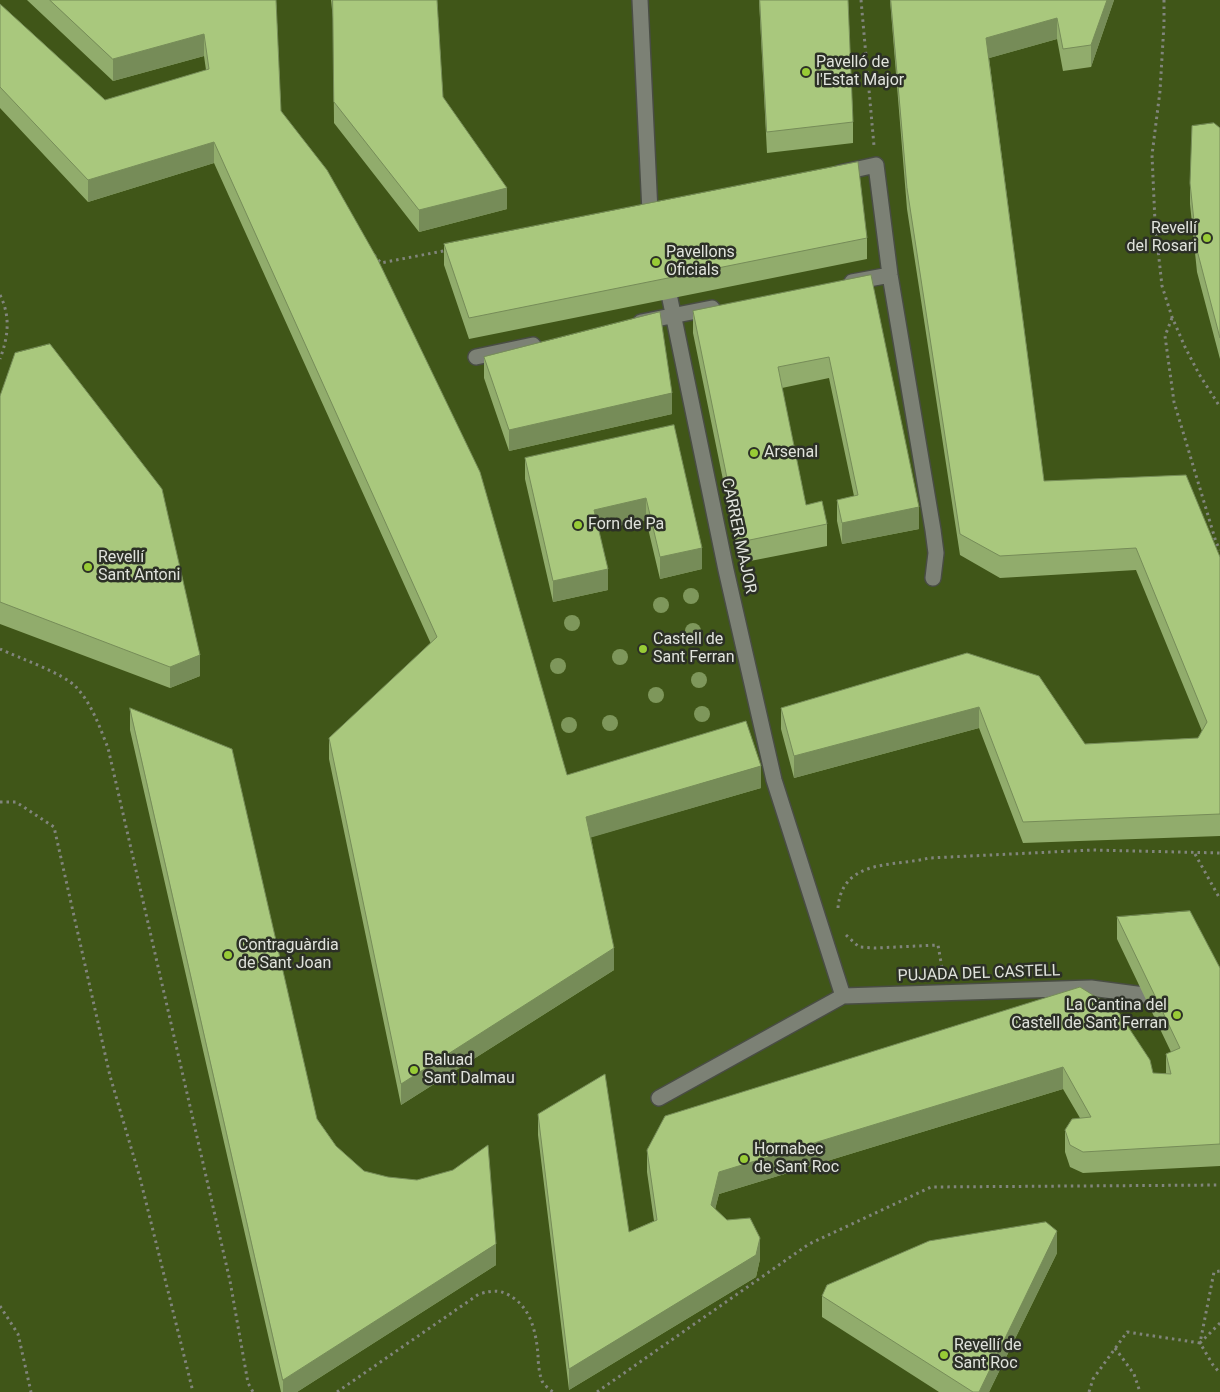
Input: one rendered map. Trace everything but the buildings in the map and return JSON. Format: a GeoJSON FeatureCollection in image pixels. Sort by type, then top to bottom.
{"type":"FeatureCollection","features":[{"type":"Feature","properties":{"kind":"lane"},"geometry":{"type":"LineString","coordinates":[[640,0],[651,218],[678,206]]}},
{"type":"Feature","properties":{"kind":"lane"},"geometry":{"type":"LineString","coordinates":[[829,175],[876,165],[890,275],[933,530],[936,553],[933,578]]}},
{"type":"Feature","properties":{"kind":"lane"},"geometry":{"type":"LineString","coordinates":[[840,284],[890,275]]}},
{"type":"Feature","properties":{"kind":"lane","name":"CARRER MAJOR"},"geometry":{"type":"LineString","coordinates":[[670,299],[726,570],[774,780],[843,996]]}},
{"type":"Feature","properties":{"kind":"lane"},"geometry":{"type":"LineString","coordinates":[[627,325],[723,306]]}},
{"type":"Feature","properties":{"kind":"lane"},"geometry":{"type":"LineString","coordinates":[[476,357],[551,341]]}},
{"type":"Feature","properties":{"kind":"lane","name":"PUJADA DEL CASTELL"},"geometry":{"type":"LineString","coordinates":[[843,996],[1091,988],[1144,995]]}},
{"type":"Feature","properties":{"kind":"lane"},"geometry":{"type":"LineString","coordinates":[[659,1098],[843,996]]}},
{"type":"Feature","properties":{"kind":"path"},"geometry":{"type":"LineString","coordinates":[[861,0],[876,165]]}},
{"type":"Feature","properties":{"kind":"path"},"geometry":{"type":"LineString","coordinates":[[1164,0],[1160,92],[1152,155],[1155,222],[1162,286],[1172,317],[1199,374],[1220,406]]}},
{"type":"Feature","properties":{"kind":"path"},"geometry":{"type":"LineString","coordinates":[[369,248],[381,263],[458,248]]}},
{"type":"Feature","properties":{"kind":"path"},"geometry":{"type":"LineString","coordinates":[[0,296],[8,317],[8,332],[0,359]]}},
{"type":"Feature","properties":{"kind":"path"},"geometry":{"type":"LineString","coordinates":[[1172,317],[1165,336],[1174,402],[1220,550]]}},
{"type":"Feature","properties":{"kind":"path"},"geometry":{"type":"LineString","coordinates":[[0,649],[63,678],[76,687],[95,716],[108,748],[230,1281],[248,1383],[253,1392]]}},
{"type":"Feature","properties":{"kind":"path"},"geometry":{"type":"LineString","coordinates":[[0,802],[16,802],[54,827],[110,1076],[140,1178],[193,1392]]}},
{"type":"Feature","properties":{"kind":"path"},"geometry":{"type":"LineString","coordinates":[[838,914],[841,890],[850,879],[864,870],[929,858],[1093,850],[1195,854],[1220,853]]}},
{"type":"Feature","properties":{"kind":"path"},"geometry":{"type":"LineString","coordinates":[[1195,854],[1220,899]]}},
{"type":"Feature","properties":{"kind":"path"},"geometry":{"type":"LineString","coordinates":[[843,930],[846,937],[859,947],[938,945],[945,992]]}},
{"type":"Feature","properties":{"kind":"path"},"geometry":{"type":"LineString","coordinates":[[597,1392],[810,1244],[930,1187],[1220,1185]]}},
{"type":"Feature","properties":{"kind":"path"},"geometry":{"type":"LineString","coordinates":[[1220,1271],[1214,1272],[1200,1343],[1220,1373]]}},
{"type":"Feature","properties":{"kind":"path"},"geometry":{"type":"LineString","coordinates":[[338,1392],[479,1294],[495,1290],[510,1296],[522,1305],[530,1319],[535,1333],[538,1365],[542,1381],[553,1392]]}},
{"type":"Feature","properties":{"kind":"path"},"geometry":{"type":"LineString","coordinates":[[0,1306],[18,1334],[31,1392]]}},
{"type":"Feature","properties":{"kind":"path"},"geometry":{"type":"LineString","coordinates":[[1200,1343],[1220,1323]]}},
{"type":"Feature","properties":{"kind":"path"},"geometry":{"type":"LineString","coordinates":[[1089,1392],[1093,1379],[1126,1332],[1200,1343]]}},
{"type":"Feature","properties":{"kind":"path"},"geometry":{"type":"LineString","coordinates":[[1115,1348],[1134,1374],[1140,1392]]}},
{"type":"Feature","properties":{"kind":"green space"},"geometry":{"type":"Polygon","coordinates":[[[0,0],[1220,0],[1220,1392],[0,1392],[0,0]]]}},
{"type":"Feature","properties":{"kind":"place","name":"Pavelló de l'Estat Major"},"geometry":{"type":"Point","coordinates":[806,72]}},
{"type":"Feature","properties":{"kind":"place","name":"Revellí del Rosari"},"geometry":{"type":"Point","coordinates":[1207,238]}},
{"type":"Feature","properties":{"kind":"place","name":"Pavellons Oficials"},"geometry":{"type":"Point","coordinates":[656,262]}},
{"type":"Feature","properties":{"kind":"place","name":"Arsenal"},"geometry":{"type":"Point","coordinates":[754,453]}},
{"type":"Feature","properties":{"kind":"place","name":"Forn de Pa"},"geometry":{"type":"Point","coordinates":[578,525]}},
{"type":"Feature","properties":{"kind":"place","name":"Revellí Sant Antoni"},"geometry":{"type":"Point","coordinates":[88,567]}},
{"type":"Feature","properties":{"kind":"place","name":"Castell de Sant Ferran"},"geometry":{"type":"Point","coordinates":[643,649]}},
{"type":"Feature","properties":{"kind":"place","name":"Contraguàrdia de Sant Joan"},"geometry":{"type":"Point","coordinates":[228,955]}},
{"type":"Feature","properties":{"kind":"place","name":"La Cantina del Castell de Sant Ferran"},"geometry":{"type":"Point","coordinates":[1177,1015]}},
{"type":"Feature","properties":{"kind":"place","name":"Baluad Sant Dalmau"},"geometry":{"type":"Point","coordinates":[414,1070]}},
{"type":"Feature","properties":{"kind":"place","name":"Hornabec de Sant Roc"},"geometry":{"type":"Point","coordinates":[744,1159]}},
{"type":"Feature","properties":{"kind":"place","name":"Revellí de Sant Roc"},"geometry":{"type":"Point","coordinates":[944,1355]}}]}
